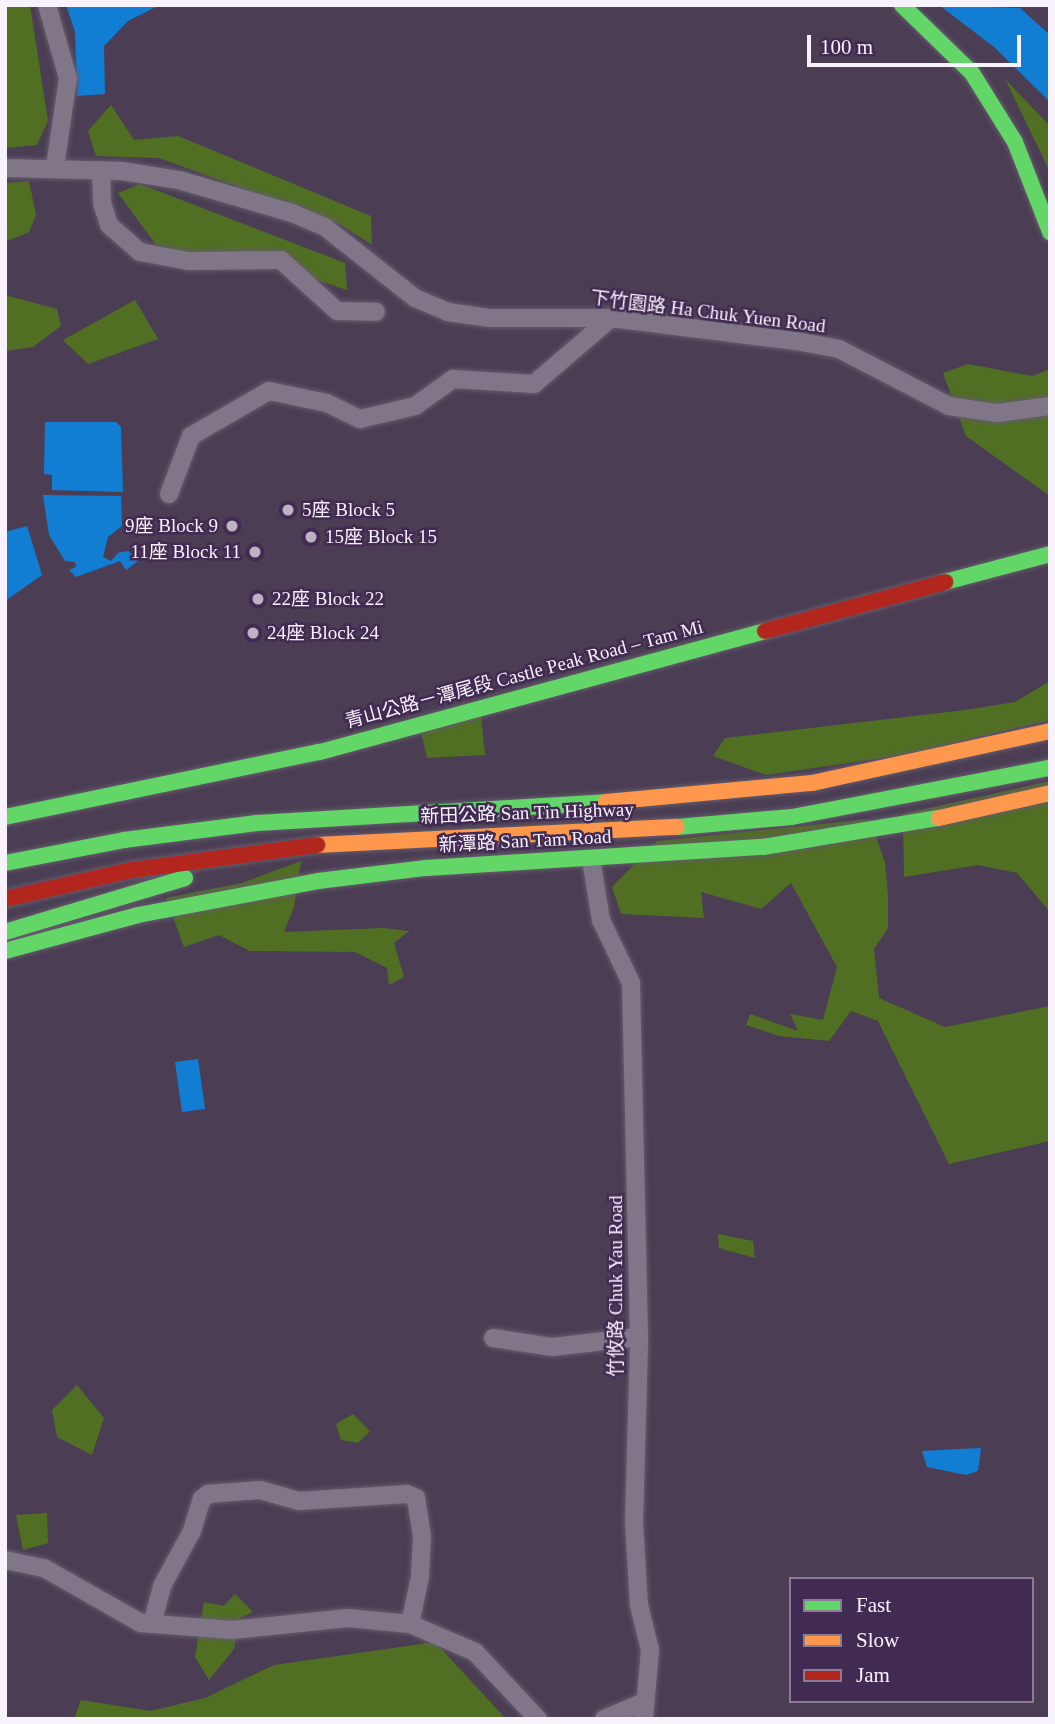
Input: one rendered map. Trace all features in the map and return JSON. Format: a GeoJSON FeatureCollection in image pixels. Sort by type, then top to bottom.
{"type":"FeatureCollection","features":[{"type":"Feature","properties":{"kind":"main road"},"geometry":{"type":"LineString","coordinates":[[902,5],[947,44],[978,82],[1015,142],[1050,232]]}},
{"type":"Feature","properties":{"kind":"main road","name":"青山公路－潭尾段 Castle Peak Road – Tam Mi"},"geometry":{"type":"LineString","coordinates":[[5,817],[308,755],[1050,554]]}},
{"type":"Feature","properties":{"kind":"main road","name":"新田公路 San Tin Highway"},"geometry":{"type":"LineString","coordinates":[[5,863],[124,840],[257,823],[641,800],[812,782],[1050,732]]}},
{"type":"Feature","properties":{"kind":"main road","name":"新田公路 San Tin Highway"},"geometry":{"type":"LineString","coordinates":[[5,899],[132,870],[239,860],[349,841],[626,831],[792,817],[1050,768]]}},
{"type":"Feature","properties":{"kind":"main road"},"geometry":{"type":"LineString","coordinates":[[415,796],[530,792],[641,800]]}},
{"type":"Feature","properties":{"kind":"main road","name":"新潭路 San Tam Road"},"geometry":{"type":"LineString","coordinates":[[5,951],[138,915],[318,881],[426,868],[763,847],[908,825],[1050,793]]}},
{"type":"Feature","properties":{"kind":"main road"},"geometry":{"type":"LineString","coordinates":[[5,932],[239,860]]}},
{"type":"Feature","properties":{"kind":"street"},"geometry":{"type":"LineString","coordinates":[[47,5],[68,78],[55,167]]}},
{"type":"Feature","properties":{"kind":"street","name":"下竹園路 Ha Chuk Yuen Road"},"geometry":{"type":"LineString","coordinates":[[5,167],[101,170],[179,180],[314,222],[358,249],[415,298],[448,312],[489,318],[611,318],[839,349],[949,406],[997,413],[1050,405]]}},
{"type":"Feature","properties":{"kind":"street"},"geometry":{"type":"LineString","coordinates":[[101,170],[102,203],[109,225],[140,252],[188,261],[281,260],[337,311],[376,312]]}},
{"type":"Feature","properties":{"kind":"street"},"geometry":{"type":"LineString","coordinates":[[169,494],[191,436],[269,391],[327,402],[360,419],[415,406],[453,379],[534,384],[611,318]]}},
{"type":"Feature","properties":{"kind":"street","name":"竹攸路 Chuk Yau Road"},"geometry":{"type":"LineString","coordinates":[[591,859],[601,920],[631,984],[638,1337],[634,1522],[639,1605],[650,1650],[644,1710]]}},
{"type":"Feature","properties":{"kind":"street"},"geometry":{"type":"LineString","coordinates":[[494,1338],[552,1347],[638,1337]]}},
{"type":"Feature","properties":{"kind":"street"},"geometry":{"type":"LineString","coordinates":[[152,1625],[162,1586],[192,1531],[202,1499],[208,1494],[260,1490],[299,1501],[407,1494],[416,1498],[422,1537],[420,1577],[410,1624]]}},
{"type":"Feature","properties":{"kind":"street"},"geometry":{"type":"LineString","coordinates":[[5,1560],[44,1568],[119,1614],[152,1625],[232,1630],[348,1618],[410,1624],[475,1651],[538,1719]]}},
{"type":"Feature","properties":{"kind":"street"},"geometry":{"type":"LineString","coordinates":[[604,1719],[644,1710]]}},
{"type":"Feature","properties":{"kind":"green space"},"geometry":{"type":"Polygon","coordinates":[[[5,5],[30,5],[48,121],[37,145],[5,148],[5,5]]]}},
{"type":"Feature","properties":{"kind":"green space"},"geometry":{"type":"Polygon","coordinates":[[[1005,79],[1050,126],[1050,172],[1005,79]]]}},
{"type":"Feature","properties":{"kind":"green space"},"geometry":{"type":"Polygon","coordinates":[[[111,105],[134,140],[178,136],[371,216],[372,245],[338,223],[159,158],[96,156],[88,131],[111,105]]]}},
{"type":"Feature","properties":{"kind":"green space"},"geometry":{"type":"Polygon","coordinates":[[[29,181],[36,215],[29,232],[5,242],[5,183],[29,181]]]}},
{"type":"Feature","properties":{"kind":"green space"},"geometry":{"type":"Polygon","coordinates":[[[140,184],[345,263],[347,290],[234,253],[191,254],[156,245],[118,193],[140,184]]]}},
{"type":"Feature","properties":{"kind":"green space"},"geometry":{"type":"Polygon","coordinates":[[[5,295],[57,309],[61,326],[33,347],[5,351],[5,295]]]}},
{"type":"Feature","properties":{"kind":"green space"},"geometry":{"type":"Polygon","coordinates":[[[135,300],[158,339],[88,364],[63,340],[135,300]]]}},
{"type":"Feature","properties":{"kind":"green space"},"geometry":{"type":"Polygon","coordinates":[[[968,364],[1032,376],[1050,369],[1050,496],[966,436],[943,373],[968,364]]]}},
{"type":"Feature","properties":{"kind":"green space"},"geometry":{"type":"Polygon","coordinates":[[[1050,681],[1050,720],[903,755],[766,775],[713,756],[725,738],[1015,702],[1050,681]]]}},
{"type":"Feature","properties":{"kind":"green space"},"geometry":{"type":"Polygon","coordinates":[[[481,717],[485,755],[427,758],[421,732],[481,717]]]}},
{"type":"Feature","properties":{"kind":"green space"},"geometry":{"type":"Polygon","coordinates":[[[1050,781],[1050,912],[1017,873],[978,865],[904,877],[903,814],[1050,781]]]}},
{"type":"Feature","properties":{"kind":"green space"},"geometry":{"type":"Polygon","coordinates":[[[870,819],[885,863],[888,895],[888,928],[874,949],[879,998],[945,1027],[1050,1006],[1050,1141],[949,1164],[878,1021],[851,1011],[829,1041],[779,1036],[746,1025],[750,1014],[798,1031],[790,1014],[823,1020],[837,967],[791,883],[761,909],[701,892],[704,918],[621,914],[612,887],[657,841],[870,819]]]}},
{"type":"Feature","properties":{"kind":"green space"},"geometry":{"type":"Polygon","coordinates":[[[301,861],[294,907],[284,932],[383,928],[409,931],[394,943],[404,977],[389,985],[387,968],[355,952],[250,951],[219,935],[184,947],[166,898],[242,883],[301,861]]]}},
{"type":"Feature","properties":{"kind":"green space"},"geometry":{"type":"Polygon","coordinates":[[[718,1234],[753,1241],[755,1258],[719,1248],[718,1234]]]}},
{"type":"Feature","properties":{"kind":"green space"},"geometry":{"type":"Polygon","coordinates":[[[77,1385],[104,1418],[92,1455],[57,1437],[52,1410],[77,1385]]]}},
{"type":"Feature","properties":{"kind":"green space"},"geometry":{"type":"Polygon","coordinates":[[[353,1414],[370,1431],[358,1443],[341,1440],[336,1424],[353,1414]]]}},
{"type":"Feature","properties":{"kind":"green space"},"geometry":{"type":"Polygon","coordinates":[[[47,1513],[48,1543],[23,1550],[16,1515],[47,1513]]]}},
{"type":"Feature","properties":{"kind":"green space"},"geometry":{"type":"Polygon","coordinates":[[[235,1594],[253,1612],[240,1618],[234,1649],[209,1680],[195,1657],[204,1602],[224,1606],[235,1594]]]}},
{"type":"Feature","properties":{"kind":"green space"},"geometry":{"type":"Polygon","coordinates":[[[435,1642],[506,1719],[74,1719],[81,1700],[150,1711],[205,1698],[274,1665],[435,1642]]]}},
{"type":"Feature","properties":{"kind":"water"},"geometry":{"type":"Polygon","coordinates":[[[66,5],[160,5],[128,21],[104,46],[105,94],[77,96],[75,32],[66,5]]]}},
{"type":"Feature","properties":{"kind":"water"},"geometry":{"type":"Polygon","coordinates":[[[939,5],[1020,8],[1050,35],[1050,102],[994,47],[939,5]]]}},
{"type":"Feature","properties":{"kind":"water"},"geometry":{"type":"Polygon","coordinates":[[[45,422],[116,422],[121,427],[123,492],[52,490],[52,475],[44,474],[45,422]]]}},
{"type":"Feature","properties":{"kind":"water"},"geometry":{"type":"Polygon","coordinates":[[[43,495],[121,496],[122,526],[108,537],[103,557],[111,561],[118,553],[128,551],[138,561],[126,570],[120,561],[76,577],[69,570],[76,567],[75,562],[65,561],[49,535],[43,495]]]}},
{"type":"Feature","properties":{"kind":"water"},"geometry":{"type":"Polygon","coordinates":[[[27,526],[42,575],[5,601],[5,532],[27,526]]]}},
{"type":"Feature","properties":{"kind":"water"},"geometry":{"type":"Polygon","coordinates":[[[198,1059],[205,1109],[182,1112],[175,1062],[198,1059]]]}},
{"type":"Feature","properties":{"kind":"water"},"geometry":{"type":"Polygon","coordinates":[[[981,1448],[978,1471],[966,1475],[927,1467],[922,1451],[981,1448]]]}},
{"type":"Feature","properties":{"kind":"traffic: fast"},"geometry":{"type":"LineString","coordinates":[[902,5],[972,73],[1015,142],[1050,232]]}},
{"type":"Feature","properties":{"kind":"traffic: fast"},"geometry":{"type":"LineString","coordinates":[[945,582],[1050,554]]}},
{"type":"Feature","properties":{"kind":"traffic: fast"},"geometry":{"type":"LineString","coordinates":[[5,817],[320,752],[765,631]]}},
{"type":"Feature","properties":{"kind":"traffic: fast"},"geometry":{"type":"LineString","coordinates":[[677,827],[792,817],[1050,768]]}},
{"type":"Feature","properties":{"kind":"traffic: fast"},"geometry":{"type":"LineString","coordinates":[[5,863],[124,840],[257,823],[606,802]]}},
{"type":"Feature","properties":{"kind":"traffic: fast"},"geometry":{"type":"LineString","coordinates":[[5,951],[138,915],[318,881],[426,868],[763,847],[939,818]]}},
{"type":"Feature","properties":{"kind":"traffic: fast"},"geometry":{"type":"LineString","coordinates":[[5,932],[185,878]]}},
{"type":"Feature","properties":{"kind":"traffic: slow"},"geometry":{"type":"LineString","coordinates":[[606,802],[812,783],[1050,731]]}},
{"type":"Feature","properties":{"kind":"traffic: slow"},"geometry":{"type":"LineString","coordinates":[[939,818],[1050,793]]}},
{"type":"Feature","properties":{"kind":"traffic: slow"},"geometry":{"type":"LineString","coordinates":[[317,845],[677,827]]}},
{"type":"Feature","properties":{"kind":"traffic: jam"},"geometry":{"type":"LineString","coordinates":[[765,631],[945,582]]}},
{"type":"Feature","properties":{"kind":"traffic: jam"},"geometry":{"type":"LineString","coordinates":[[5,899],[132,870],[317,845]]}},
{"type":"Feature","properties":{"kind":"place","name":"5座 Block 5"},"geometry":{"type":"Point","coordinates":[288,510]}},
{"type":"Feature","properties":{"kind":"place","name":"9座 Block 9"},"geometry":{"type":"Point","coordinates":[232,526]}},
{"type":"Feature","properties":{"kind":"place","name":"15座 Block 15"},"geometry":{"type":"Point","coordinates":[311,537]}},
{"type":"Feature","properties":{"kind":"place","name":"11座 Block 11"},"geometry":{"type":"Point","coordinates":[255,552]}},
{"type":"Feature","properties":{"kind":"place","name":"22座 Block 22"},"geometry":{"type":"Point","coordinates":[258,599]}},
{"type":"Feature","properties":{"kind":"place","name":"24座 Block 24"},"geometry":{"type":"Point","coordinates":[253,633]}}]}
